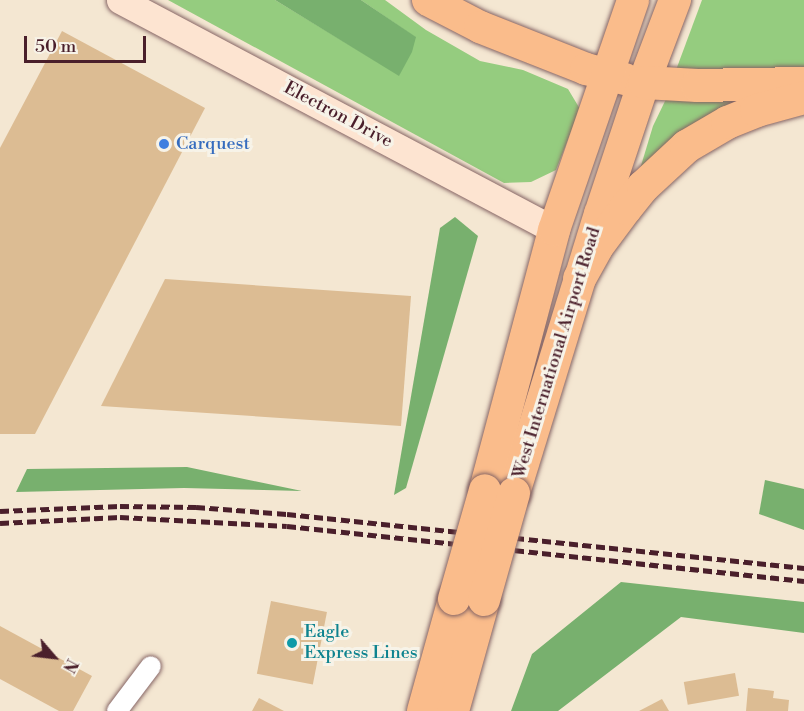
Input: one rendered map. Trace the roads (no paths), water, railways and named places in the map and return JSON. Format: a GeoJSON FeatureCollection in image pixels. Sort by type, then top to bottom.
{"type":"FeatureCollection","features":[{"type":"Feature","properties":{"kind":"highway"},"geometry":{"type":"LineString","coordinates":[[644,82],[697,85],[804,84]]}},
{"type":"Feature","properties":{"kind":"highway"},"geometry":{"type":"LineString","coordinates":[[579,278],[596,247],[637,193],[686,146],[727,122],[756,110],[804,98]]}},
{"type":"Feature","properties":{"kind":"main road"},"geometry":{"type":"LineString","coordinates":[[428,0],[480,27],[606,76],[644,82]]}},
{"type":"Feature","properties":{"kind":"main road","name":"West International Airport Road"},"geometry":{"type":"LineString","coordinates":[[500,492],[554,230],[633,0]]}},
{"type":"Feature","properties":{"kind":"main road","name":"West International Airport Road"},"geometry":{"type":"LineString","coordinates":[[423,711],[469,600],[500,492],[579,278],[644,82],[675,0]]}},
{"type":"Feature","properties":{"kind":"main road"},"geometry":{"type":"LineString","coordinates":[[554,230],[573,252],[579,278]]}},
{"type":"Feature","properties":{"kind":"main road","name":"West International Airport Road"},"geometry":{"type":"LineString","coordinates":[[453,711],[469,600]]}},
{"type":"Feature","properties":{"kind":"street","name":"Electron Drive"},"geometry":{"type":"LineString","coordinates":[[120,0],[554,230]]}},
{"type":"Feature","properties":{"kind":"street"},"geometry":{"type":"LineString","coordinates":[[117,711],[151,666]]}},
{"type":"Feature","properties":{"kind":"railway"},"geometry":{"type":"LineString","coordinates":[[0,511],[120,506],[196,507],[287,514],[804,568]]}},
{"type":"Feature","properties":{"kind":"railway"},"geometry":{"type":"LineString","coordinates":[[0,523],[120,517],[287,526],[804,581]]}},
{"type":"Feature","properties":{"kind":"place","name":"Carquest"},"geometry":{"type":"Point","coordinates":[164,144]}},
{"type":"Feature","properties":{"kind":"place","name":"Eagle Express Lines"},"geometry":{"type":"Point","coordinates":[292,643]}}]}
